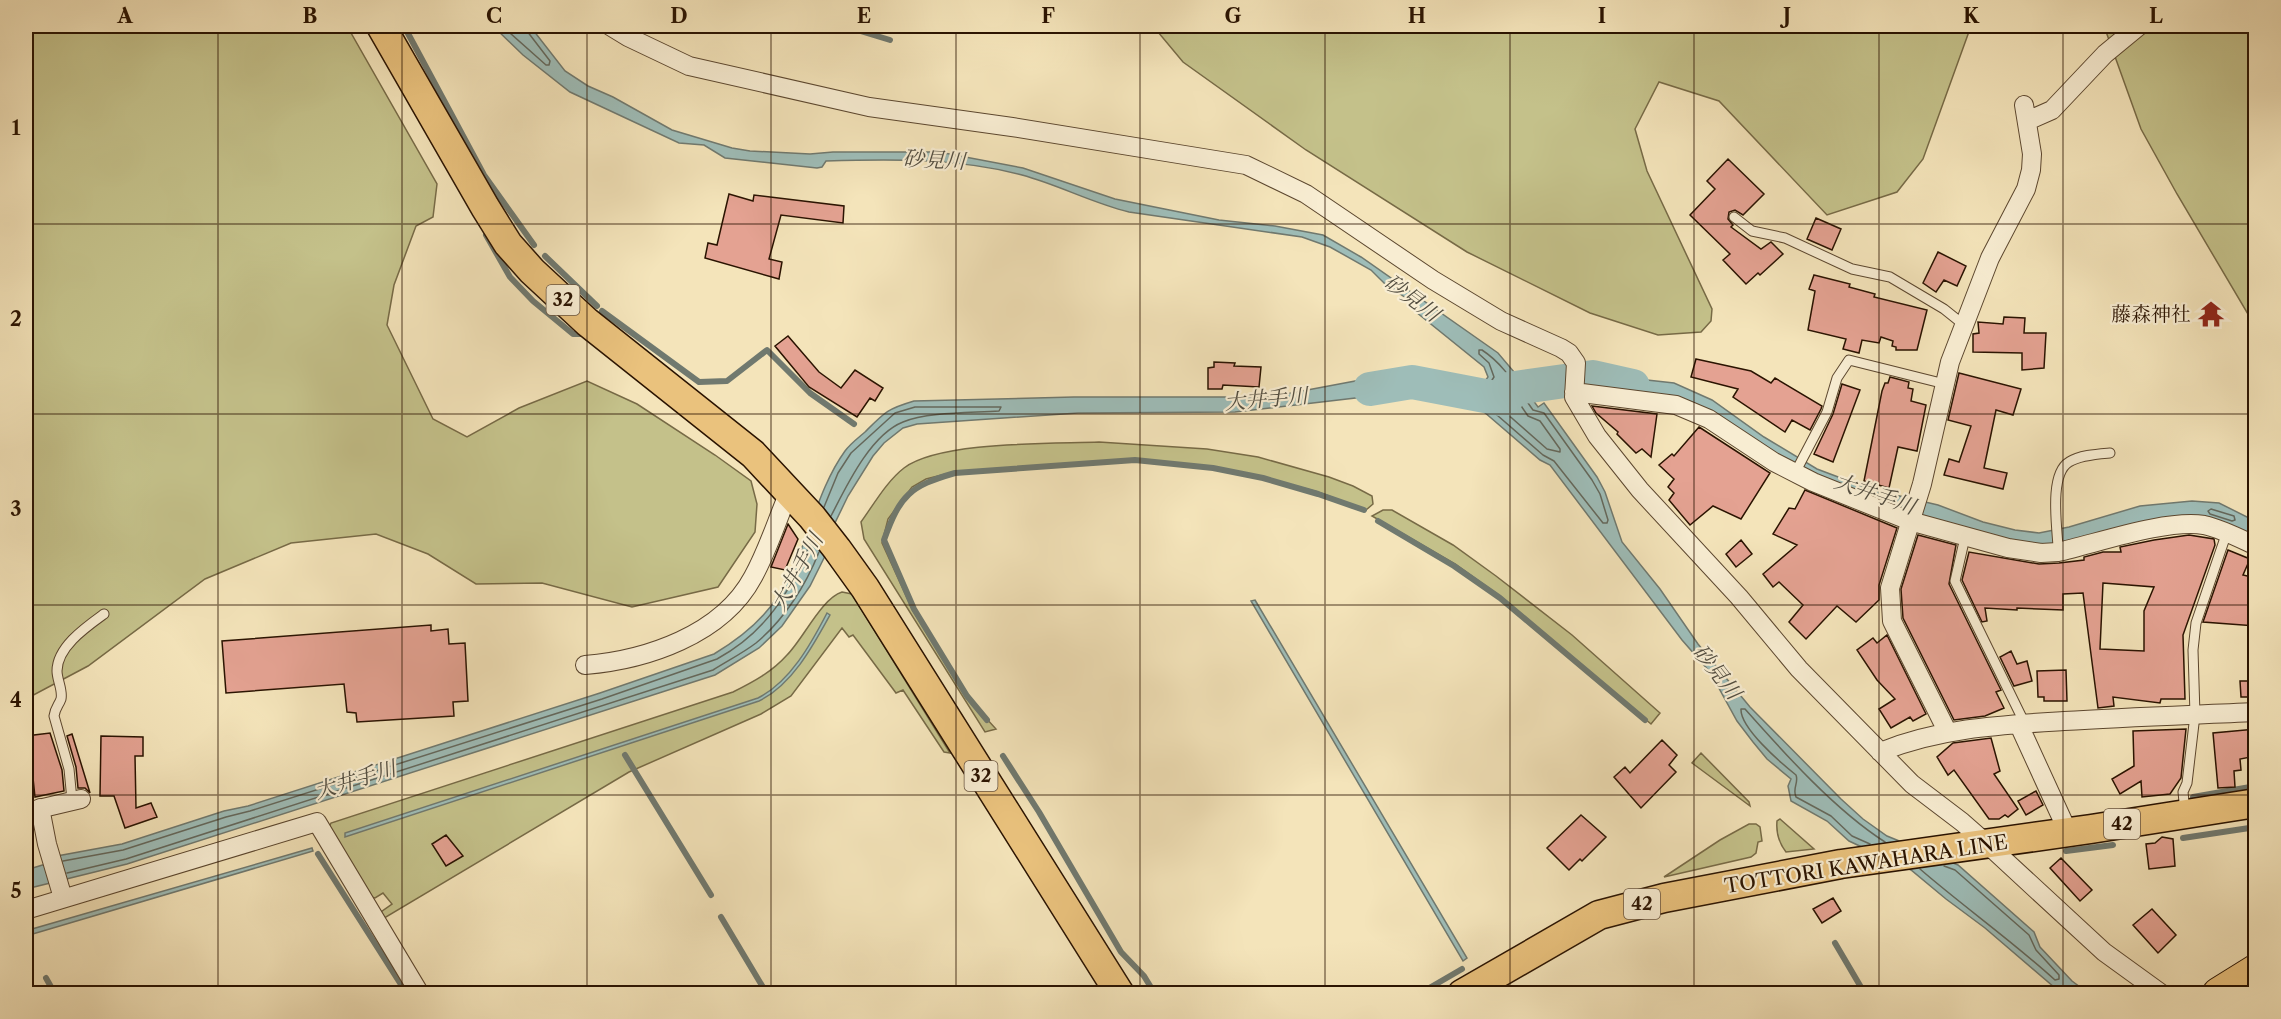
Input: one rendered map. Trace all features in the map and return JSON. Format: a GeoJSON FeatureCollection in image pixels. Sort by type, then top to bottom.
{"type":"FeatureCollection","features":[{"type":"Feature","properties":{"kind":"highway"},"geometry":{"type":"LineString","coordinates":[[2218,993],[2256,971]]}},
{"type":"Feature","properties":{"kind":"highway"},"geometry":{"type":"LineString","coordinates":[[2242,993],[2256,985]]}},
{"type":"Feature","properties":{"kind":"main road","name":"32"},"geometry":{"type":"LineString","coordinates":[[381,26],[508,244],[532,271],[587,322],[753,454],[812,517],[837,549],[1120,993]]}},
{"type":"Feature","properties":{"kind":"main road","name":"TOTTORI KAWAHARA LINE"},"geometry":{"type":"LineString","coordinates":[[1462,993],[1599,915],[1664,898],[1841,864],[2256,803]]}},
{"type":"Feature","properties":{"kind":"street"},"geometry":{"type":"LineString","coordinates":[[610,26],[689,66],[868,107],[1012,127],[1246,165],[1306,194],[1378,244],[1501,321],[1561,348],[1569,353],[1576,363],[1574,397],[1586,419],[1640,490],[1739,597],[1799,669],[1912,784],[1962,822],[2104,952],[2162,993]]}},
{"type":"Feature","properties":{"kind":"street"},"geometry":{"type":"LineString","coordinates":[[1947,731],[1892,621],[1890,588],[1918,497],[1950,362],[1990,258],[2026,189],[2032,154],[2025,113],[2052,110],[2105,54],[2139,26]]}},
{"type":"Feature","properties":{"kind":"street"},"geometry":{"type":"LineString","coordinates":[[1574,389],[1676,405],[1690,410],[1709,419],[1750,447],[1813,482],[1911,518],[2008,548],[2041,553],[2170,525],[2205,526],[2226,532],[2256,546]]}},
{"type":"Feature","properties":{"kind":"street"},"geometry":{"type":"LineString","coordinates":[[585,665],[635,657],[689,637],[712,622],[743,593],[753,577],[789,492]]}},
{"type":"Feature","properties":{"kind":"street"},"geometry":{"type":"LineString","coordinates":[[1880,752],[1902,743],[1947,731],[2022,724],[2256,712]]}},
{"type":"Feature","properties":{"kind":"street"},"geometry":{"type":"LineString","coordinates":[[2022,724],[2068,832]]}},
{"type":"Feature","properties":{"kind":"street"},"geometry":{"type":"LineString","coordinates":[[61,892],[33,810],[76,800]]}},
{"type":"Feature","properties":{"kind":"street"},"geometry":{"type":"LineString","coordinates":[[26,910],[61,892],[317,822],[420,993]]}},
{"type":"Feature","properties":{"kind":"lane"},"geometry":{"type":"LineString","coordinates":[[1734,217],[1752,231],[1785,238],[1852,269],[1890,277],[1944,309],[1964,326]]}},
{"type":"Feature","properties":{"kind":"lane"},"geometry":{"type":"LineString","coordinates":[[1795,473],[1827,412],[1837,378],[1849,360],[1946,384]]}},
{"type":"Feature","properties":{"kind":"lane"},"geometry":{"type":"LineString","coordinates":[[2058,550],[2057,489],[2061,471],[2068,462],[2078,458],[2110,453]]}},
{"type":"Feature","properties":{"kind":"lane"},"geometry":{"type":"LineString","coordinates":[[2185,814],[2183,792],[2187,783],[2195,715],[2193,650],[2196,623],[2226,532]]}},
{"type":"Feature","properties":{"kind":"lane"},"geometry":{"type":"LineString","coordinates":[[1963,546],[1955,581],[2022,724]]}},
{"type":"Feature","properties":{"kind":"lane"},"geometry":{"type":"LineString","coordinates":[[76,800],[54,716],[54,709],[61,699],[57,679],[57,660],[73,640],[104,614]]}},
{"type":"Feature","properties":{"kind":"shaded area"},"geometry":{"type":"Polygon","coordinates":[[[26,26],[347,26],[437,184],[433,217],[416,226],[394,285],[387,325],[433,419],[467,437],[519,408],[587,381],[637,404],[751,481],[757,504],[755,532],[718,587],[632,607],[542,583],[476,584],[428,554],[376,534],[291,543],[205,579],[88,666],[26,699],[26,26]]]}},
{"type":"Feature","properties":{"kind":"shaded area"},"geometry":{"type":"Polygon","coordinates":[[[1153,26],[1971,26],[1923,159],[1897,192],[1827,215],[1719,101],[1659,82],[1635,129],[1647,171],[1712,309],[1711,321],[1701,332],[1658,335],[1590,313],[1467,252],[1306,150],[1183,62],[1153,26]]]}},
{"type":"Feature","properties":{"kind":"shaded area"},"geometry":{"type":"Polygon","coordinates":[[[2104,26],[2255,26],[2255,326],[2141,129],[2104,26]]]}},
{"type":"Feature","properties":{"kind":"shaded area"},"geometry":{"type":"Polygon","coordinates":[[[1099,442],[1207,449],[1258,457],[1353,486],[1372,496],[1373,504],[1366,510],[1318,492],[1262,477],[1212,467],[1136,459],[954,472],[926,479],[912,487],[888,519],[882,543],[913,611],[967,697],[996,729],[985,732],[864,539],[861,522],[892,479],[904,468],[921,459],[969,448],[1099,442]]]}},
{"type":"Feature","properties":{"kind":"shaded area"},"geometry":{"type":"Polygon","coordinates":[[[1383,510],[1392,510],[1453,545],[1496,576],[1572,635],[1660,713],[1651,724],[1500,596],[1455,564],[1372,516],[1383,510]]]}},
{"type":"Feature","properties":{"kind":"shaded area"},"geometry":{"type":"Polygon","coordinates":[[[842,592],[852,594],[950,753],[944,752],[903,690],[896,693],[853,635],[849,637],[842,628],[791,696],[761,714],[629,772],[381,920],[378,914],[392,904],[383,893],[375,898],[363,895],[329,827],[331,823],[733,692],[775,667],[793,648],[827,602],[842,592]]]}},
{"type":"Feature","properties":{"kind":"shaded area"},"geometry":{"type":"Polygon","coordinates":[[[1701,753],[1749,802],[1750,806],[1692,763],[1701,753]]]}},
{"type":"Feature","properties":{"kind":"shaded area"},"geometry":{"type":"Polygon","coordinates":[[[1780,819],[1814,849],[1786,852],[1778,833],[1777,821],[1780,819]]]}},
{"type":"Feature","properties":{"kind":"shaded area"},"geometry":{"type":"Polygon","coordinates":[[[1749,824],[1756,824],[1760,827],[1762,841],[1758,842],[1756,853],[1751,857],[1664,877],[1720,840],[1749,824]]]}},
{"type":"Feature","properties":{"kind":"water","name":"砂見川"},"geometry":{"type":"Polygon","coordinates":[[[493,26],[530,26],[565,71],[588,86],[613,97],[672,130],[732,148],[810,154],[939,152],[1023,168],[1115,199],[1219,220],[1275,226],[1323,235],[1361,257],[1498,353],[1520,379],[1538,407],[1544,403],[1597,477],[1605,492],[1622,542],[1660,589],[1698,644],[1750,707],[1863,819],[1887,836],[1958,865],[2034,932],[2040,947],[2072,981],[2088,993],[2061,993],[1985,928],[1911,870],[1849,841],[1827,821],[1791,801],[1788,786],[1791,779],[1767,759],[1753,742],[1737,721],[1710,672],[1682,640],[1550,465],[1540,460],[1455,387],[1485,381],[1488,377],[1484,367],[1416,312],[1406,298],[1385,284],[1371,270],[1330,247],[1302,237],[1129,212],[1036,179],[998,169],[900,160],[826,161],[822,167],[817,168],[725,158],[704,145],[679,143],[570,92],[523,55],[493,26]]]}},
{"type":"Feature","properties":{"kind":"water"},"geometry":{"type":"Polygon","coordinates":[[[1587,367],[1647,380],[1674,383],[1712,400],[1764,437],[1817,469],[1870,489],[1938,505],[1983,522],[2039,533],[2069,527],[2140,506],[2192,501],[2219,503],[2255,521],[2255,538],[2203,518],[2047,547],[1985,536],[1872,499],[1788,465],[1723,422],[1585,388],[1587,367]]]}},
{"type":"Feature","properties":{"kind":"water"},"geometry":{"type":"Polygon","coordinates":[[[1414,370],[1415,391],[1235,412],[1078,413],[917,424],[903,428],[884,443],[873,456],[848,496],[833,527],[825,556],[810,586],[782,626],[759,648],[715,675],[127,864],[26,889],[26,870],[49,863],[57,856],[122,844],[224,811],[248,806],[714,654],[750,628],[772,605],[797,560],[834,468],[852,443],[882,416],[898,406],[914,401],[1074,397],[1270,397],[1414,370]]]}},
{"type":"Feature","properties":{"kind":"water"},"geometry":{"type":"Polygon","coordinates":[[[1255,600],[1467,958],[1463,961],[1251,601],[1255,600]]]}},
{"type":"Feature","properties":{"kind":"water"},"geometry":{"type":"Polygon","coordinates":[[[827,613],[830,615],[801,664],[782,685],[759,701],[345,837],[345,833],[758,698],[790,672],[807,649],[827,613]]]}},
{"type":"Feature","properties":{"kind":"water"},"geometry":{"type":"Polygon","coordinates":[[[312,848],[313,851],[26,936],[26,932],[32,929],[312,848]]]}},
{"type":"Feature","properties":{"kind":"building"},"geometry":{"type":"Polygon","coordinates":[[[1728,159],[1764,194],[1743,215],[1735,210],[1729,212],[1728,219],[1733,225],[1731,227],[1761,249],[1771,242],[1783,254],[1760,275],[1758,273],[1746,284],[1723,260],[1730,254],[1690,215],[1715,189],[1707,181],[1728,159]]]}},
{"type":"Feature","properties":{"kind":"building"},"geometry":{"type":"Polygon","coordinates":[[[729,194],[753,201],[754,195],[844,206],[843,223],[781,215],[769,259],[782,262],[779,279],[705,258],[708,243],[717,245],[729,194]]]}},
{"type":"Feature","properties":{"kind":"building"},"geometry":{"type":"Polygon","coordinates":[[[1816,218],[1841,229],[1832,250],[1807,239],[1816,218]]]}},
{"type":"Feature","properties":{"kind":"building"},"geometry":{"type":"Polygon","coordinates":[[[1938,252],[1966,266],[1957,286],[1944,280],[1936,292],[1923,283],[1938,252]]]}},
{"type":"Feature","properties":{"kind":"building"},"geometry":{"type":"Polygon","coordinates":[[[1814,275],[1850,284],[1849,287],[1875,294],[1874,297],[1927,310],[1917,350],[1896,350],[1896,347],[1892,346],[1893,341],[1881,337],[1879,343],[1862,340],[1859,353],[1843,349],[1846,339],[1808,330],[1815,291],[1809,289],[1814,275]]]}},
{"type":"Feature","properties":{"kind":"building"},"geometry":{"type":"Polygon","coordinates":[[[2004,317],[2025,318],[2024,333],[2046,333],[2044,368],[2022,370],[2022,353],[1973,352],[1973,334],[1979,333],[1978,322],[2003,324],[2004,317]]]}},
{"type":"Feature","properties":{"kind":"building"},"geometry":{"type":"Polygon","coordinates":[[[788,336],[819,372],[841,388],[855,370],[883,388],[875,401],[870,398],[857,417],[809,387],[775,346],[788,336]]]}},
{"type":"Feature","properties":{"kind":"building"},"geometry":{"type":"Polygon","coordinates":[[[1696,359],[1751,371],[1771,383],[1775,378],[1822,406],[1821,409],[1810,430],[1792,420],[1785,432],[1733,397],[1738,389],[1691,377],[1696,359]]]}},
{"type":"Feature","properties":{"kind":"building"},"geometry":{"type":"Polygon","coordinates":[[[1214,362],[1235,363],[1234,366],[1261,367],[1259,387],[1223,385],[1222,389],[1208,389],[1208,368],[1214,367],[1214,362]]]}},
{"type":"Feature","properties":{"kind":"building"},"geometry":{"type":"Polygon","coordinates":[[[1959,373],[2021,389],[2013,415],[1996,410],[1984,468],[2007,473],[2003,489],[1944,475],[1949,459],[1959,462],[1971,426],[1948,420],[1959,373]]]}},
{"type":"Feature","properties":{"kind":"building"},"geometry":{"type":"Polygon","coordinates":[[[1890,377],[1909,382],[1908,388],[1913,389],[1911,401],[1926,405],[1917,451],[1898,447],[1889,488],[1864,481],[1882,391],[1890,377]]]}},
{"type":"Feature","properties":{"kind":"building"},"geometry":{"type":"Polygon","coordinates":[[[1842,384],[1860,390],[1833,462],[1814,454],[1833,414],[1842,384]]]}},
{"type":"Feature","properties":{"kind":"building"},"geometry":{"type":"Polygon","coordinates":[[[1592,406],[1657,414],[1651,457],[1642,449],[1636,453],[1617,434],[1618,432],[1596,413],[1592,406]]]}},
{"type":"Feature","properties":{"kind":"building"},"geometry":{"type":"Polygon","coordinates":[[[1699,427],[1770,473],[1741,519],[1713,506],[1690,525],[1669,500],[1674,493],[1668,487],[1674,479],[1659,465],[1672,454],[1674,456],[1699,427]]]}},
{"type":"Feature","properties":{"kind":"building"},"geometry":{"type":"Polygon","coordinates":[[[1805,490],[1897,528],[1879,585],[1879,600],[1856,622],[1837,606],[1806,639],[1789,622],[1803,605],[1779,582],[1773,587],[1763,574],[1797,545],[1773,534],[1789,508],[1795,509],[1805,490]]]}},
{"type":"Feature","properties":{"kind":"building"},"geometry":{"type":"Polygon","coordinates":[[[788,524],[798,539],[785,570],[771,567],[788,524]]]}},
{"type":"Feature","properties":{"kind":"building"},"geometry":{"type":"Polygon","coordinates":[[[1918,535],[1956,545],[1949,584],[2001,690],[1996,692],[2004,708],[1985,716],[1954,720],[1903,618],[1901,589],[1918,535]]]}},
{"type":"Feature","properties":{"kind":"building"},"geometry":{"type":"Polygon","coordinates":[[[2189,535],[2214,539],[2215,545],[2183,635],[2185,699],[2161,699],[2160,703],[2113,697],[2114,706],[2098,708],[2083,593],[2063,594],[2063,610],[1985,608],[1987,621],[1982,622],[1962,580],[1969,552],[2039,564],[2059,563],[2084,560],[2084,557],[2103,552],[2121,552],[2120,547],[2189,535]],[[2103,583],[2100,649],[2144,651],[2144,611],[2154,587],[2103,583]]]}},
{"type":"Feature","properties":{"kind":"building"},"geometry":{"type":"Polygon","coordinates":[[[1741,540],[1752,554],[1736,567],[1726,554],[1741,540]]]}},
{"type":"Feature","properties":{"kind":"building"},"geometry":{"type":"Polygon","coordinates":[[[2228,550],[2250,559],[2243,575],[2256,578],[2256,626],[2203,622],[2228,550]]]}},
{"type":"Feature","properties":{"kind":"building"},"geometry":{"type":"Polygon","coordinates":[[[431,625],[431,631],[448,629],[449,644],[465,643],[468,701],[453,702],[454,716],[357,722],[356,713],[347,712],[344,684],[226,693],[222,641],[431,625]]]}},
{"type":"Feature","properties":{"kind":"building"},"geometry":{"type":"Polygon","coordinates":[[[1887,635],[1926,714],[1913,721],[1910,717],[1891,728],[1879,709],[1895,699],[1877,680],[1857,650],[1873,638],[1877,643],[1887,635]]]}},
{"type":"Feature","properties":{"kind":"building"},"geometry":{"type":"Polygon","coordinates":[[[2011,651],[2017,664],[2027,661],[2032,681],[2014,686],[2000,657],[2011,651]]]}},
{"type":"Feature","properties":{"kind":"building"},"geometry":{"type":"Polygon","coordinates":[[[2066,670],[2067,701],[2044,701],[2044,697],[2038,697],[2037,671],[2066,670]]]}},
{"type":"Feature","properties":{"kind":"building"},"geometry":{"type":"Polygon","coordinates":[[[2240,681],[2256,681],[2256,697],[2241,697],[2240,681]]]}},
{"type":"Feature","properties":{"kind":"building"},"geometry":{"type":"Polygon","coordinates":[[[2186,729],[2181,778],[2170,794],[2142,797],[2141,781],[2120,794],[2112,779],[2134,766],[2133,731],[2186,729]]]}},
{"type":"Feature","properties":{"kind":"building"},"geometry":{"type":"Polygon","coordinates":[[[2256,729],[2256,756],[2240,759],[2241,770],[2234,771],[2235,787],[2218,788],[2213,733],[2256,729]]]}},
{"type":"Feature","properties":{"kind":"building"},"geometry":{"type":"Polygon","coordinates":[[[50,733],[62,770],[64,791],[35,797],[31,759],[26,760],[26,736],[50,733]]]}},
{"type":"Feature","properties":{"kind":"building"},"geometry":{"type":"Polygon","coordinates":[[[72,734],[90,793],[85,788],[78,788],[76,767],[67,736],[72,734]]]}},
{"type":"Feature","properties":{"kind":"building"},"geometry":{"type":"Polygon","coordinates":[[[101,736],[143,737],[143,756],[135,756],[136,808],[151,803],[157,817],[125,828],[114,796],[100,796],[101,736]]]}},
{"type":"Feature","properties":{"kind":"building"},"geometry":{"type":"Polygon","coordinates":[[[1991,738],[2000,771],[1994,774],[2018,809],[2008,817],[2005,815],[1999,819],[1989,819],[1954,770],[1948,775],[1937,757],[1953,743],[1991,738]]]}},
{"type":"Feature","properties":{"kind":"building"},"geometry":{"type":"Polygon","coordinates":[[[1662,740],[1677,755],[1669,765],[1676,772],[1641,808],[1614,777],[1625,767],[1630,773],[1662,740]]]}},
{"type":"Feature","properties":{"kind":"building"},"geometry":{"type":"Polygon","coordinates":[[[2036,791],[2043,805],[2026,815],[2018,801],[2036,791]]]}},
{"type":"Feature","properties":{"kind":"building"},"geometry":{"type":"Polygon","coordinates":[[[1581,815],[1606,837],[1582,861],[1580,859],[1569,870],[1547,848],[1581,815]]]}},
{"type":"Feature","properties":{"kind":"building"},"geometry":{"type":"Polygon","coordinates":[[[446,835],[463,856],[446,866],[432,844],[446,835]]]}},
{"type":"Feature","properties":{"kind":"building"},"geometry":{"type":"Polygon","coordinates":[[[2162,837],[2173,839],[2175,866],[2149,869],[2146,844],[2155,843],[2162,837]]]}},
{"type":"Feature","properties":{"kind":"building"},"geometry":{"type":"Polygon","coordinates":[[[2061,858],[2092,890],[2080,901],[2050,868],[2061,858]]]}},
{"type":"Feature","properties":{"kind":"building"},"geometry":{"type":"Polygon","coordinates":[[[1833,898],[1841,911],[1822,923],[1813,909],[1833,898]]]}},
{"type":"Feature","properties":{"kind":"building"},"geometry":{"type":"Polygon","coordinates":[[[2152,909],[2176,935],[2158,953],[2133,925],[2152,909]]]}},
{"type":"Feature","properties":{"kind":"waterway"},"geometry":{"type":"LineString","coordinates":[[404,26],[484,175],[534,245]]}},
{"type":"Feature","properties":{"kind":"waterway"},"geometry":{"type":"LineString","coordinates":[[844,26],[890,40]]}},
{"type":"Feature","properties":{"kind":"waterway"},"geometry":{"type":"LineString","coordinates":[[486,235],[510,277],[533,301],[573,334],[586,334]]}},
{"type":"Feature","properties":{"kind":"waterway"},"geometry":{"type":"LineString","coordinates":[[545,256],[597,306]]}},
{"type":"Feature","properties":{"kind":"waterway"},"geometry":{"type":"LineString","coordinates":[[602,311],[699,382],[727,381],[767,350],[810,393],[854,424]]}},
{"type":"Feature","properties":{"kind":"waterway","name":"大井手川"},"geometry":{"type":"LineString","coordinates":[[1508,389],[1593,377],[1633,386]]}},
{"type":"Feature","properties":{"kind":"waterway","name":"大井手川"},"geometry":{"type":"LineString","coordinates":[[1370,389],[1412,382],[1506,400]]}},
{"type":"Feature","properties":{"kind":"waterway"},"geometry":{"type":"LineString","coordinates":[[987,720],[967,696],[914,609],[884,540],[902,502],[917,488],[955,473],[1135,460],[1213,468],[1263,478],[1364,510]]}},
{"type":"Feature","properties":{"kind":"waterway"},"geometry":{"type":"LineString","coordinates":[[1378,521],[1454,566],[1500,598],[1645,720]]}},
{"type":"Feature","properties":{"kind":"waterway"},"geometry":{"type":"LineString","coordinates":[[625,755],[711,895]]}},
{"type":"Feature","properties":{"kind":"waterway"},"geometry":{"type":"LineString","coordinates":[[1003,756],[1039,812],[1121,952],[1144,976],[1155,994]]}},
{"type":"Feature","properties":{"kind":"waterway"},"geometry":{"type":"LineString","coordinates":[[2193,797],[2256,786]]}},
{"type":"Feature","properties":{"kind":"waterway"},"geometry":{"type":"LineString","coordinates":[[2183,838],[2256,827]]}},
{"type":"Feature","properties":{"kind":"waterway"},"geometry":{"type":"LineString","coordinates":[[2066,851],[2113,845]]}},
{"type":"Feature","properties":{"kind":"waterway"},"geometry":{"type":"LineString","coordinates":[[318,854],[407,994]]}},
{"type":"Feature","properties":{"kind":"waterway"},"geometry":{"type":"LineString","coordinates":[[721,917],[767,994]]}},
{"type":"Feature","properties":{"kind":"waterway"},"geometry":{"type":"LineString","coordinates":[[1835,943],[1865,994]]}},
{"type":"Feature","properties":{"kind":"waterway"},"geometry":{"type":"LineString","coordinates":[[1419,994],[1462,969]]}},
{"type":"Feature","properties":{"kind":"waterway"},"geometry":{"type":"LineString","coordinates":[[46,978],[55,994]]}},
{"type":"Feature","properties":{"kind":"place","name":"藤森神社"},"geometry":{"type":"Point","coordinates":[2211,314]}}]}
